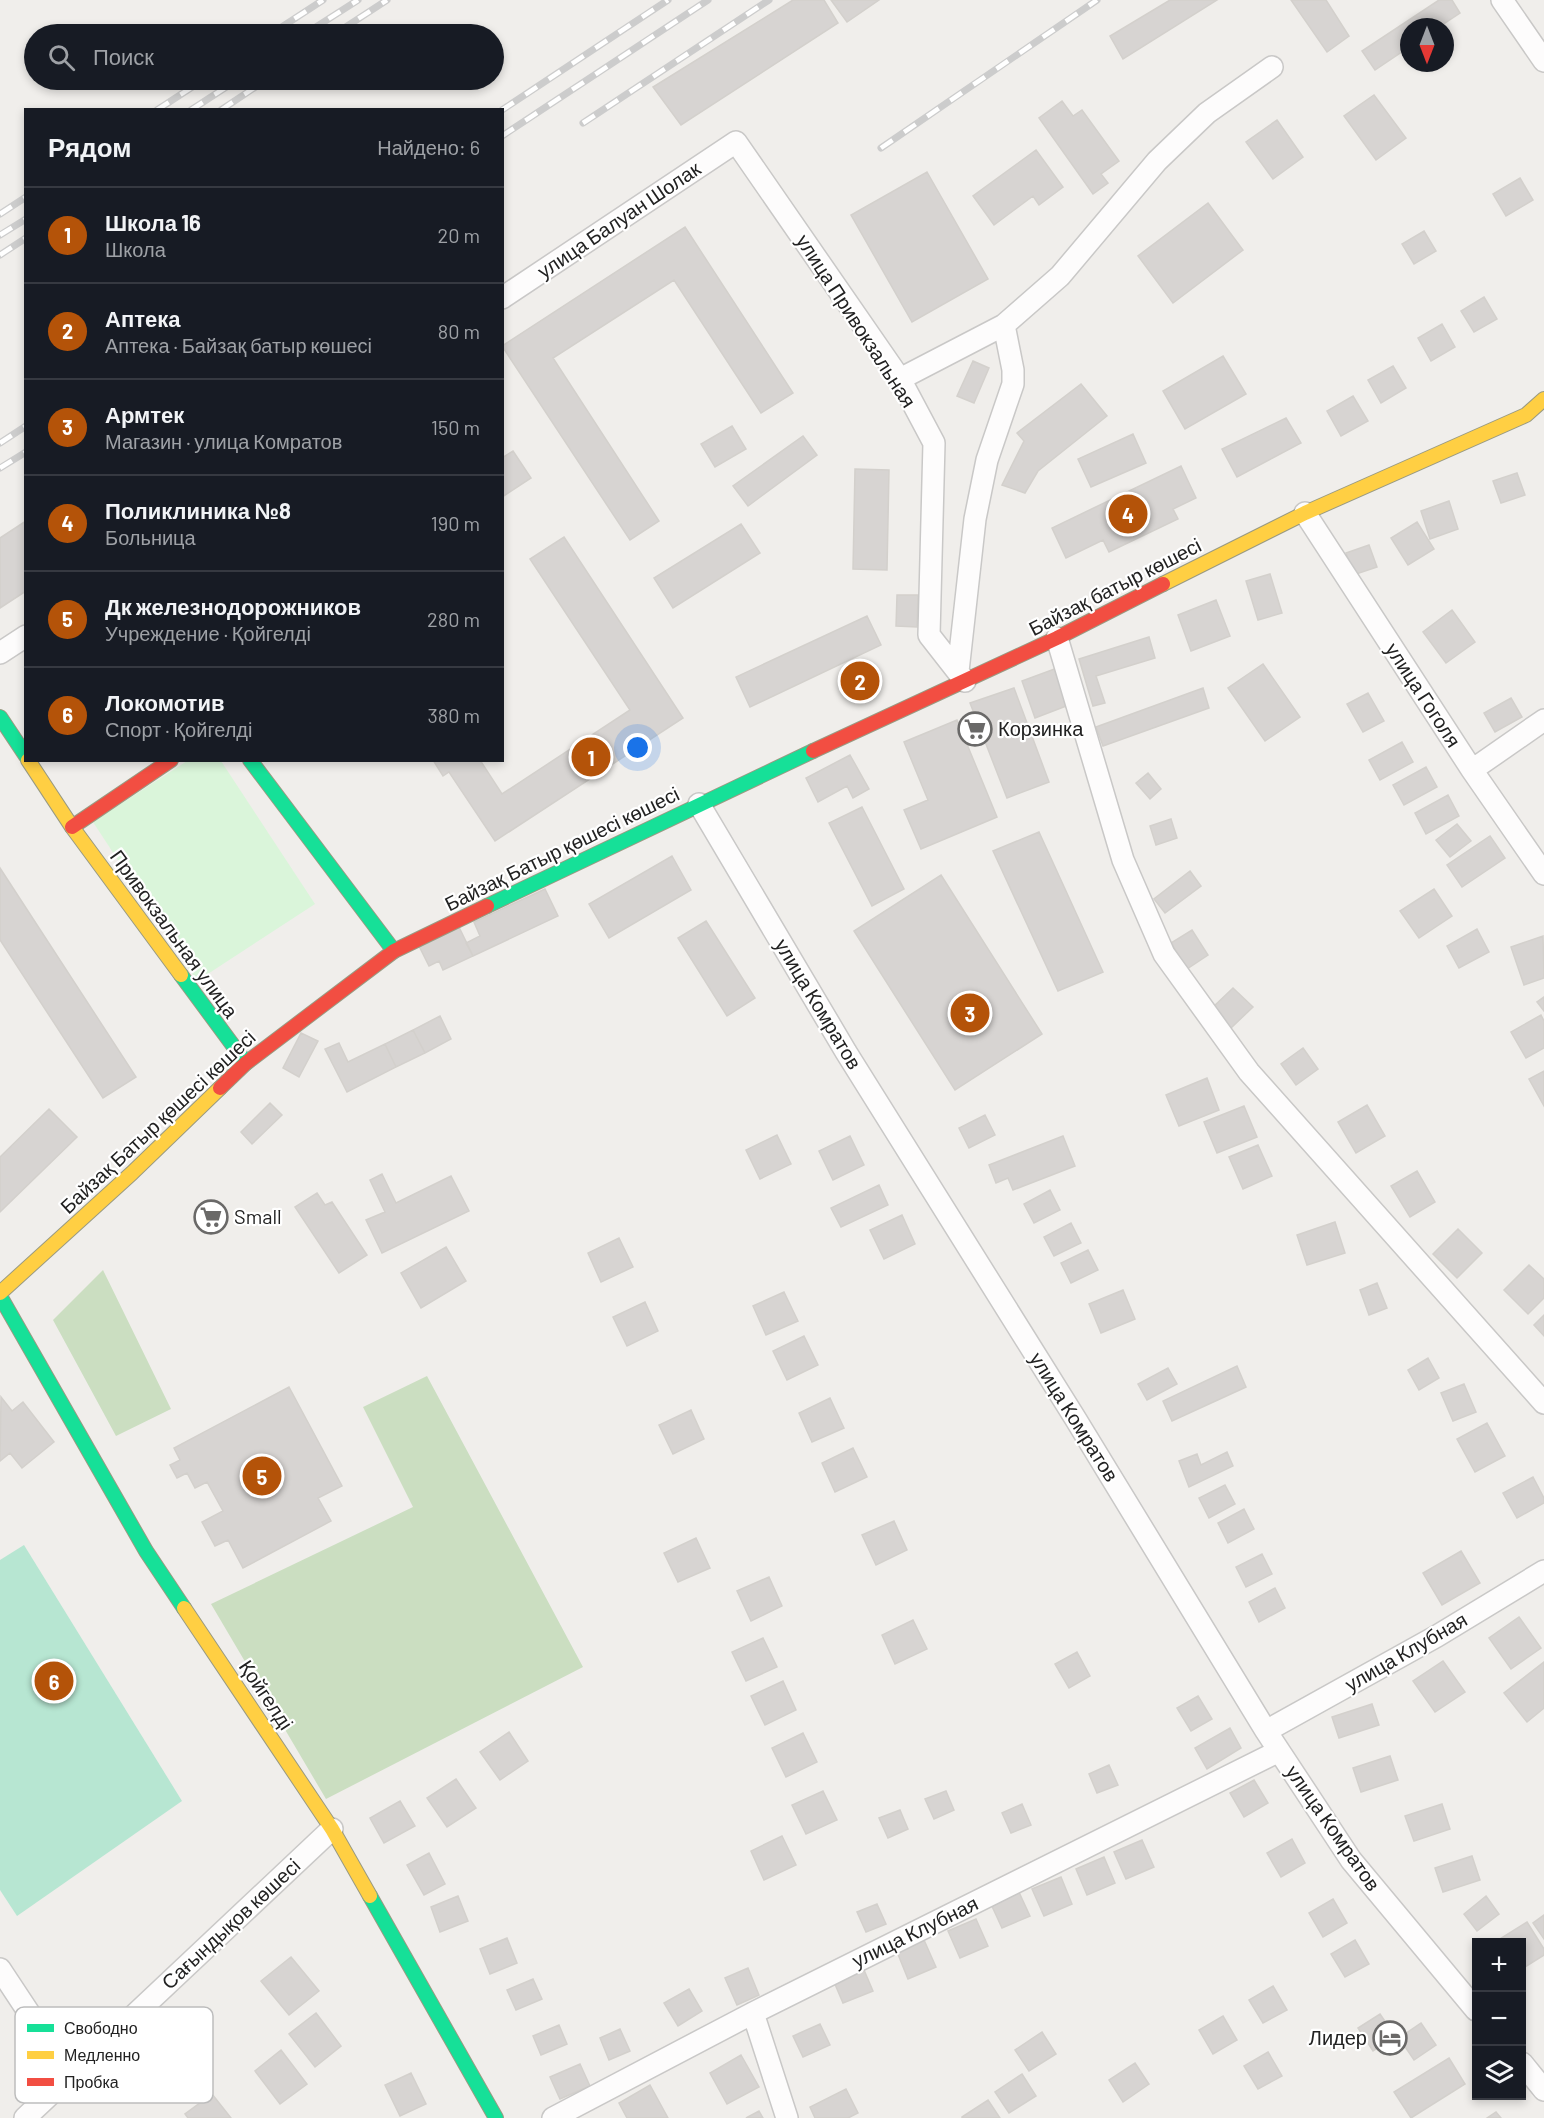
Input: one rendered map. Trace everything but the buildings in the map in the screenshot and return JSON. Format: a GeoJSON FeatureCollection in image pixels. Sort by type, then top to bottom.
{"type":"FeatureCollection","features":[{"type":"Feature","properties":{"kind":"main road","name":"Байзақ батыр көшесі"},"geometry":{"type":"LineString","coordinates":[[699,804],[961,676],[1057,638],[1305,513],[1526,415],[1544,399]]}},
{"type":"Feature","properties":{"kind":"main road"},"geometry":{"type":"LineString","coordinates":[[0,717],[24,753]]}},
{"type":"Feature","properties":{"kind":"main road","name":"Привокзальная улица"},"geometry":{"type":"LineString","coordinates":[[29,762],[72,827],[246,1063]]}},
{"type":"Feature","properties":{"kind":"main road"},"geometry":{"type":"LineString","coordinates":[[72,827],[168,762]]}},
{"type":"Feature","properties":{"kind":"main road"},"geometry":{"type":"LineString","coordinates":[[252,762],[394,951]]}},
{"type":"Feature","properties":{"kind":"main road","name":"Байзақ Батыр қөшесі көшесі"},"geometry":{"type":"LineString","coordinates":[[0,1294],[132,1173],[246,1063],[394,951],[699,804]]}},
{"type":"Feature","properties":{"kind":"main road","name":"Қойгелді"},"geometry":{"type":"LineString","coordinates":[[0,1294],[146,1551],[332,1829],[496,2118]]}},
{"type":"Feature","properties":{"kind":"street"},"geometry":{"type":"LineString","coordinates":[[1502,0],[1544,61]]}},
{"type":"Feature","properties":{"kind":"street"},"geometry":{"type":"LineString","coordinates":[[900,379],[1004,325],[1060,276],[1157,161],[1207,113],[1272,67]]}},
{"type":"Feature","properties":{"kind":"street","name":"улица Балуан Шолак"},"geometry":{"type":"LineString","coordinates":[[504,297],[736,142]]}},
{"type":"Feature","properties":{"kind":"street","name":"улица Привокзальная"},"geometry":{"type":"LineString","coordinates":[[736,142],[900,379],[934,443],[929,635],[961,676]]}},
{"type":"Feature","properties":{"kind":"street"},"geometry":{"type":"LineString","coordinates":[[961,676],[975,519],[985,470],[1013,384],[1012,360],[1004,325]]}},
{"type":"Feature","properties":{"kind":"street","name":"улица Гоголя"},"geometry":{"type":"LineString","coordinates":[[1305,513],[1472,770],[1544,874]]}},
{"type":"Feature","properties":{"kind":"street"},"geometry":{"type":"LineString","coordinates":[[0,653],[24,637]]}},
{"type":"Feature","properties":{"kind":"street"},"geometry":{"type":"LineString","coordinates":[[1057,638],[1122,860],[1164,954],[1250,1072],[1544,1403]]}},
{"type":"Feature","properties":{"kind":"street"},"geometry":{"type":"LineString","coordinates":[[1472,770],[1544,720]]}},
{"type":"Feature","properties":{"kind":"street","name":"улица Комратов"},"geometry":{"type":"LineString","coordinates":[[699,804],[846,1052],[1266,1731],[1351,1860],[1472,2005]]}},
{"type":"Feature","properties":{"kind":"street","name":"улица Клубная"},"geometry":{"type":"LineString","coordinates":[[1266,1731],[1542,1575]]}},
{"type":"Feature","properties":{"kind":"street","name":"улица Клубная"},"geometry":{"type":"LineString","coordinates":[[553,2118],[753,2013],[1280,1751]]}},
{"type":"Feature","properties":{"kind":"street","name":"Сағындықов көшесі"},"geometry":{"type":"LineString","coordinates":[[142,2007],[332,1829]]}},
{"type":"Feature","properties":{"kind":"street"},"geometry":{"type":"LineString","coordinates":[[0,1969],[25,2007]]}},
{"type":"Feature","properties":{"kind":"street"},"geometry":{"type":"LineString","coordinates":[[753,2013],[788,2118]]}},
{"type":"Feature","properties":{"kind":"street"},"geometry":{"type":"LineString","coordinates":[[1526,2069],[1544,2090]]}},
{"type":"Feature","properties":{"kind":"street","name":"Сағындықов көшесі"},"geometry":{"type":"LineString","coordinates":[[25,2118],[41,2103]]}},
{"type":"Feature","properties":{"kind":"green space"},"geometry":{"type":"Polygon","coordinates":[[[185,762],[222,762],[315,904],[197,981],[93,822],[185,762]]]}},
{"type":"Feature","properties":{"kind":"green space"},"geometry":{"type":"Polygon","coordinates":[[[103,1270],[171,1409],[116,1436],[53,1320],[103,1270]]]}},
{"type":"Feature","properties":{"kind":"green space"},"geometry":{"type":"Polygon","coordinates":[[[427,1376],[583,1667],[326,1799],[211,1604],[413,1507],[363,1407],[427,1376]]]}},
{"type":"Feature","properties":{"kind":"green space"},"geometry":{"type":"Polygon","coordinates":[[[24,1545],[182,1801],[17,1916],[0,1890],[0,1560],[24,1545]]]}},
{"type":"Feature","properties":{"kind":"railway"},"geometry":{"type":"LineString","coordinates":[[286,24],[323,0]]}},
{"type":"Feature","properties":{"kind":"railway"},"geometry":{"type":"LineString","coordinates":[[321,24],[358,0]]}},
{"type":"Feature","properties":{"kind":"railway"},"geometry":{"type":"LineString","coordinates":[[350,24],[387,0]]}},
{"type":"Feature","properties":{"kind":"railway"},"geometry":{"type":"LineString","coordinates":[[504,109],[668,0]]}},
{"type":"Feature","properties":{"kind":"railway"},"geometry":{"type":"LineString","coordinates":[[504,135],[708,0]]}},
{"type":"Feature","properties":{"kind":"railway"},"geometry":{"type":"LineString","coordinates":[[583,123],[769,0]]}},
{"type":"Feature","properties":{"kind":"railway"},"geometry":{"type":"LineString","coordinates":[[881,148],[1097,0]]}},
{"type":"Feature","properties":{"kind":"railway"},"geometry":{"type":"LineString","coordinates":[[160,108],[188,90]]}},
{"type":"Feature","properties":{"kind":"railway"},"geometry":{"type":"LineString","coordinates":[[194,108],[222,90]]}},
{"type":"Feature","properties":{"kind":"railway"},"geometry":{"type":"LineString","coordinates":[[224,108],[251,90]]}},
{"type":"Feature","properties":{"kind":"railway"},"geometry":{"type":"LineString","coordinates":[[0,214],[24,198]]}},
{"type":"Feature","properties":{"kind":"railway"},"geometry":{"type":"LineString","coordinates":[[0,235],[24,220]]}},
{"type":"Feature","properties":{"kind":"railway"},"geometry":{"type":"LineString","coordinates":[[0,255],[24,239]]}},
{"type":"Feature","properties":{"kind":"railway"},"geometry":{"type":"LineString","coordinates":[[0,443],[24,427]]}},
{"type":"Feature","properties":{"kind":"railway"},"geometry":{"type":"LineString","coordinates":[[0,468],[24,453]]}},
{"type":"Feature","properties":{"kind":"traffic: fast"},"geometry":{"type":"LineString","coordinates":[[0,717],[24,753]]}},
{"type":"Feature","properties":{"kind":"traffic: fast"},"geometry":{"type":"LineString","coordinates":[[487,906],[813,751]]}},
{"type":"Feature","properties":{"kind":"traffic: fast"},"geometry":{"type":"LineString","coordinates":[[252,762],[394,951]]}},
{"type":"Feature","properties":{"kind":"traffic: fast"},"geometry":{"type":"LineString","coordinates":[[181,975],[246,1063]]}},
{"type":"Feature","properties":{"kind":"traffic: fast"},"geometry":{"type":"LineString","coordinates":[[0,1296],[146,1551],[184,1608]]}},
{"type":"Feature","properties":{"kind":"traffic: fast"},"geometry":{"type":"LineString","coordinates":[[370,1896],[496,2118]]}},
{"type":"Feature","properties":{"kind":"traffic: slow"},"geometry":{"type":"LineString","coordinates":[[1163,584],[1305,513],[1526,415],[1544,399]]}},
{"type":"Feature","properties":{"kind":"traffic: slow"},"geometry":{"type":"LineString","coordinates":[[29,762],[72,827],[181,975]]}},
{"type":"Feature","properties":{"kind":"traffic: slow"},"geometry":{"type":"LineString","coordinates":[[0,1293],[132,1173],[220,1088]]}},
{"type":"Feature","properties":{"kind":"traffic: slow"},"geometry":{"type":"LineString","coordinates":[[184,1608],[332,1829],[370,1896]]}},
{"type":"Feature","properties":{"kind":"traffic: jam"},"geometry":{"type":"LineString","coordinates":[[813,751],[1057,638],[1163,584]]}},
{"type":"Feature","properties":{"kind":"traffic: jam"},"geometry":{"type":"LineString","coordinates":[[72,827],[168,762]]}},
{"type":"Feature","properties":{"kind":"traffic: jam"},"geometry":{"type":"LineString","coordinates":[[220,1088],[246,1063],[394,951],[487,906]]}},
{"type":"Feature","properties":{"kind":"place","name":"Поликлиника №8"},"geometry":{"type":"Point","coordinates":[1128,514]}},
{"type":"Feature","properties":{"kind":"place","name":"Аптека"},"geometry":{"type":"Point","coordinates":[860,681]}},
{"type":"Feature","properties":{"kind":"place","name":"Корзинка"},"geometry":{"type":"Point","coordinates":[975,729]}},
{"type":"Feature","properties":{"kind":"place","name":"Школа 16"},"geometry":{"type":"Point","coordinates":[591,757]}},
{"type":"Feature","properties":{"kind":"place","name":"Армтек"},"geometry":{"type":"Point","coordinates":[970,1013]}},
{"type":"Feature","properties":{"kind":"place","name":"Small"},"geometry":{"type":"Point","coordinates":[211,1217]}},
{"type":"Feature","properties":{"kind":"place","name":"Дк железнодорожников"},"geometry":{"type":"Point","coordinates":[262,1476]}},
{"type":"Feature","properties":{"kind":"place","name":"Локомотив"},"geometry":{"type":"Point","coordinates":[54,1681]}},
{"type":"Feature","properties":{"kind":"place","name":"Лидер"},"geometry":{"type":"Point","coordinates":[1390,2038]}}]}
